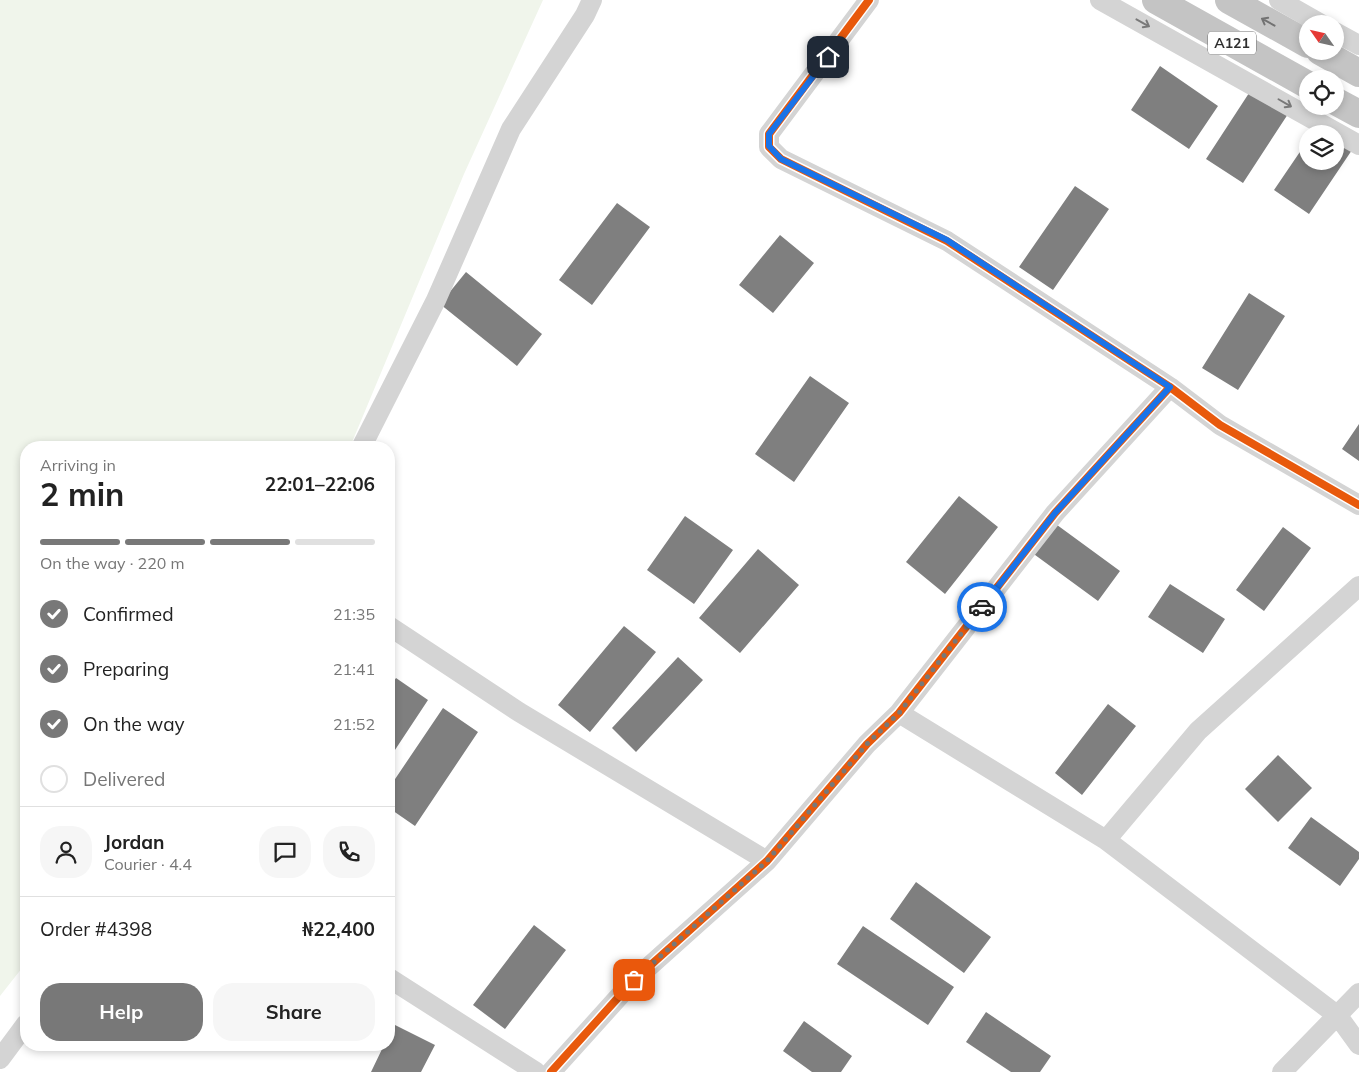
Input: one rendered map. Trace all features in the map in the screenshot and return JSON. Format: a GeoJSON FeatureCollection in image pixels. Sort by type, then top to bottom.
{"type":"FeatureCollection","features":[{"type":"Feature","properties":{"kind":"highway","name":"A121"},"geometry":{"type":"LineString","coordinates":[[1156,0],[1299,80]]}},
{"type":"Feature","properties":{"kind":"highway","name":"A121"},"geometry":{"type":"LineString","coordinates":[[1229,0],[1299,39]]}},
{"type":"Feature","properties":{"kind":"highway"},"geometry":{"type":"LineString","coordinates":[[1336,60],[1359,73]]}},
{"type":"Feature","properties":{"kind":"highway"},"geometry":{"type":"LineString","coordinates":[[1344,106],[1359,114]]}},
{"type":"Feature","properties":{"kind":"street"},"geometry":{"type":"LineString","coordinates":[[365,441],[436,300],[511,128],[585,15],[592,0]]}},
{"type":"Feature","properties":{"kind":"street"},"geometry":{"type":"LineString","coordinates":[[869,0],[769,134],[769,146],[781,159],[947,240],[1170,387],[1220,425],[1359,505]]}},
{"type":"Feature","properties":{"kind":"street"},"geometry":{"type":"LineString","coordinates":[[1100,0],[1359,145]]}},
{"type":"Feature","properties":{"kind":"street"},"geometry":{"type":"LineString","coordinates":[[1279,0],[1305,15]]}},
{"type":"Feature","properties":{"kind":"street"},"geometry":{"type":"LineString","coordinates":[[1344,37],[1359,45]]}},
{"type":"Feature","properties":{"kind":"street"},"geometry":{"type":"LineString","coordinates":[[551,1072],[634,980],[767,861],[867,744],[899,713],[1055,513],[1170,387]]}},
{"type":"Feature","properties":{"kind":"street"},"geometry":{"type":"LineString","coordinates":[[1106,840],[1198,731],[1359,586]]}},
{"type":"Feature","properties":{"kind":"street"},"geometry":{"type":"LineString","coordinates":[[395,630],[519,712],[767,861]]}},
{"type":"Feature","properties":{"kind":"street"},"geometry":{"type":"LineString","coordinates":[[899,713],[1106,840],[1338,1016],[1359,1045]]}},
{"type":"Feature","properties":{"kind":"street"},"geometry":{"type":"LineString","coordinates":[[395,982],[536,1072]]}},
{"type":"Feature","properties":{"kind":"street"},"geometry":{"type":"LineString","coordinates":[[1282,1072],[1338,1016],[1359,992]]}},
{"type":"Feature","properties":{"kind":"street"},"geometry":{"type":"LineString","coordinates":[[0,1059],[20,1032]]}},
{"type":"Feature","properties":{"kind":"shaded area"},"geometry":{"type":"Polygon","coordinates":[[[0,0],[543,0],[464,174],[353,441],[20,441],[20,971],[0,996],[0,0]]]}},
{"type":"Feature","properties":{"kind":"building"},"geometry":{"type":"Polygon","coordinates":[[[1160,66],[1218,106],[1189,149],[1131,110],[1160,66]]]}},
{"type":"Feature","properties":{"kind":"building"},"geometry":{"type":"Polygon","coordinates":[[[1251,90],[1288,114],[1243,183],[1206,159],[1251,90]]]}},
{"type":"Feature","properties":{"kind":"building"},"geometry":{"type":"Polygon","coordinates":[[[1344,140],[1354,147],[1344,162],[1344,140]]]}},
{"type":"Feature","properties":{"kind":"building"},"geometry":{"type":"Polygon","coordinates":[[[1299,153],[1299,170],[1339,170],[1309,214],[1274,190],[1299,153]]]}},
{"type":"Feature","properties":{"kind":"building"},"geometry":{"type":"Polygon","coordinates":[[[1075,186],[1109,209],[1053,290],[1019,267],[1075,186]]]}},
{"type":"Feature","properties":{"kind":"building"},"geometry":{"type":"Polygon","coordinates":[[[617,203],[650,227],[592,305],[559,280],[617,203]]]}},
{"type":"Feature","properties":{"kind":"building"},"geometry":{"type":"Polygon","coordinates":[[[780,235],[814,263],[773,313],[739,285],[780,235]]]}},
{"type":"Feature","properties":{"kind":"building"},"geometry":{"type":"Polygon","coordinates":[[[466,272],[542,334],[517,366],[440,304],[466,272]]]}},
{"type":"Feature","properties":{"kind":"building"},"geometry":{"type":"Polygon","coordinates":[[[1249,293],[1285,316],[1238,390],[1202,368],[1249,293]]]}},
{"type":"Feature","properties":{"kind":"building"},"geometry":{"type":"Polygon","coordinates":[[[810,376],[849,403],[794,482],[755,454],[810,376]]]}},
{"type":"Feature","properties":{"kind":"building"},"geometry":{"type":"Polygon","coordinates":[[[1359,424],[1359,461],[1342,449],[1359,424]]]}},
{"type":"Feature","properties":{"kind":"building"},"geometry":{"type":"Polygon","coordinates":[[[959,496],[998,527],[945,594],[906,562],[959,496]]]}},
{"type":"Feature","properties":{"kind":"building"},"geometry":{"type":"Polygon","coordinates":[[[685,516],[733,550],[694,604],[647,570],[685,516]]]}},
{"type":"Feature","properties":{"kind":"building"},"geometry":{"type":"Polygon","coordinates":[[[1053,522],[1120,571],[1098,601],[1031,552],[1053,522]]]}},
{"type":"Feature","properties":{"kind":"building"},"geometry":{"type":"Polygon","coordinates":[[[1283,527],[1311,548],[1264,611],[1236,590],[1283,527]]]}},
{"type":"Feature","properties":{"kind":"building"},"geometry":{"type":"Polygon","coordinates":[[[758,549],[799,585],[740,653],[699,618],[758,549]]]}},
{"type":"Feature","properties":{"kind":"building"},"geometry":{"type":"Polygon","coordinates":[[[1170,584],[1225,619],[1203,653],[1148,617],[1170,584]]]}},
{"type":"Feature","properties":{"kind":"building"},"geometry":{"type":"Polygon","coordinates":[[[624,626],[656,652],[590,732],[558,705],[624,626]]]}},
{"type":"Feature","properties":{"kind":"building"},"geometry":{"type":"Polygon","coordinates":[[[678,657],[703,680],[636,752],[612,728],[678,657]]]}},
{"type":"Feature","properties":{"kind":"building"},"geometry":{"type":"Polygon","coordinates":[[[396,678],[428,700],[395,750],[396,678]]]}},
{"type":"Feature","properties":{"kind":"building"},"geometry":{"type":"Polygon","coordinates":[[[1108,704],[1136,726],[1082,795],[1055,773],[1108,704]]]}},
{"type":"Feature","properties":{"kind":"building"},"geometry":{"type":"Polygon","coordinates":[[[443,708],[478,732],[415,826],[395,812],[395,779],[443,708]]]}},
{"type":"Feature","properties":{"kind":"building"},"geometry":{"type":"Polygon","coordinates":[[[1278,755],[1312,788],[1278,822],[1245,789],[1278,755]]]}},
{"type":"Feature","properties":{"kind":"building"},"geometry":{"type":"Polygon","coordinates":[[[1311,817],[1359,852],[1359,859],[1340,886],[1288,848],[1311,817]]]}},
{"type":"Feature","properties":{"kind":"building"},"geometry":{"type":"Polygon","coordinates":[[[916,882],[991,937],[964,973],[890,919],[916,882]]]}},
{"type":"Feature","properties":{"kind":"building"},"geometry":{"type":"Polygon","coordinates":[[[534,925],[566,950],[505,1029],[473,1005],[534,925]]]}},
{"type":"Feature","properties":{"kind":"building"},"geometry":{"type":"Polygon","coordinates":[[[863,926],[954,987],[928,1025],[837,964],[863,926]]]}},
{"type":"Feature","properties":{"kind":"building"},"geometry":{"type":"Polygon","coordinates":[[[986,1012],[1051,1056],[1040,1072],[1011,1072],[966,1042],[986,1012]]]}},
{"type":"Feature","properties":{"kind":"building"},"geometry":{"type":"Polygon","coordinates":[[[804,1021],[852,1056],[841,1072],[812,1072],[783,1051],[804,1021]]]}},
{"type":"Feature","properties":{"kind":"building"},"geometry":{"type":"Polygon","coordinates":[[[395,1025],[435,1045],[421,1072],[371,1072],[381,1051],[395,1051],[395,1025]]]}},
{"type":"Feature","properties":{"kind":"cycle path"},"geometry":{"type":"LineString","coordinates":[[869,0],[769,134],[769,147],[781,159],[947,241],[1170,387],[1220,425],[1359,505]]}},
{"type":"Feature","properties":{"kind":"cycle path"},"geometry":{"type":"LineString","coordinates":[[551,1072],[634,980],[767,861],[867,744],[899,713],[1055,513],[1170,387]]}},
{"type":"Feature","properties":{"kind":"way so far"},"geometry":{"type":"LineString","coordinates":[[634,980],[767,861],[867,744],[899,713],[982,607]]}},
{"type":"Feature","properties":{"kind":"route"},"geometry":{"type":"LineString","coordinates":[[828,57],[769,134],[769,146],[781,159],[947,240],[1170,387],[1055,513],[982,607]]}}]}
